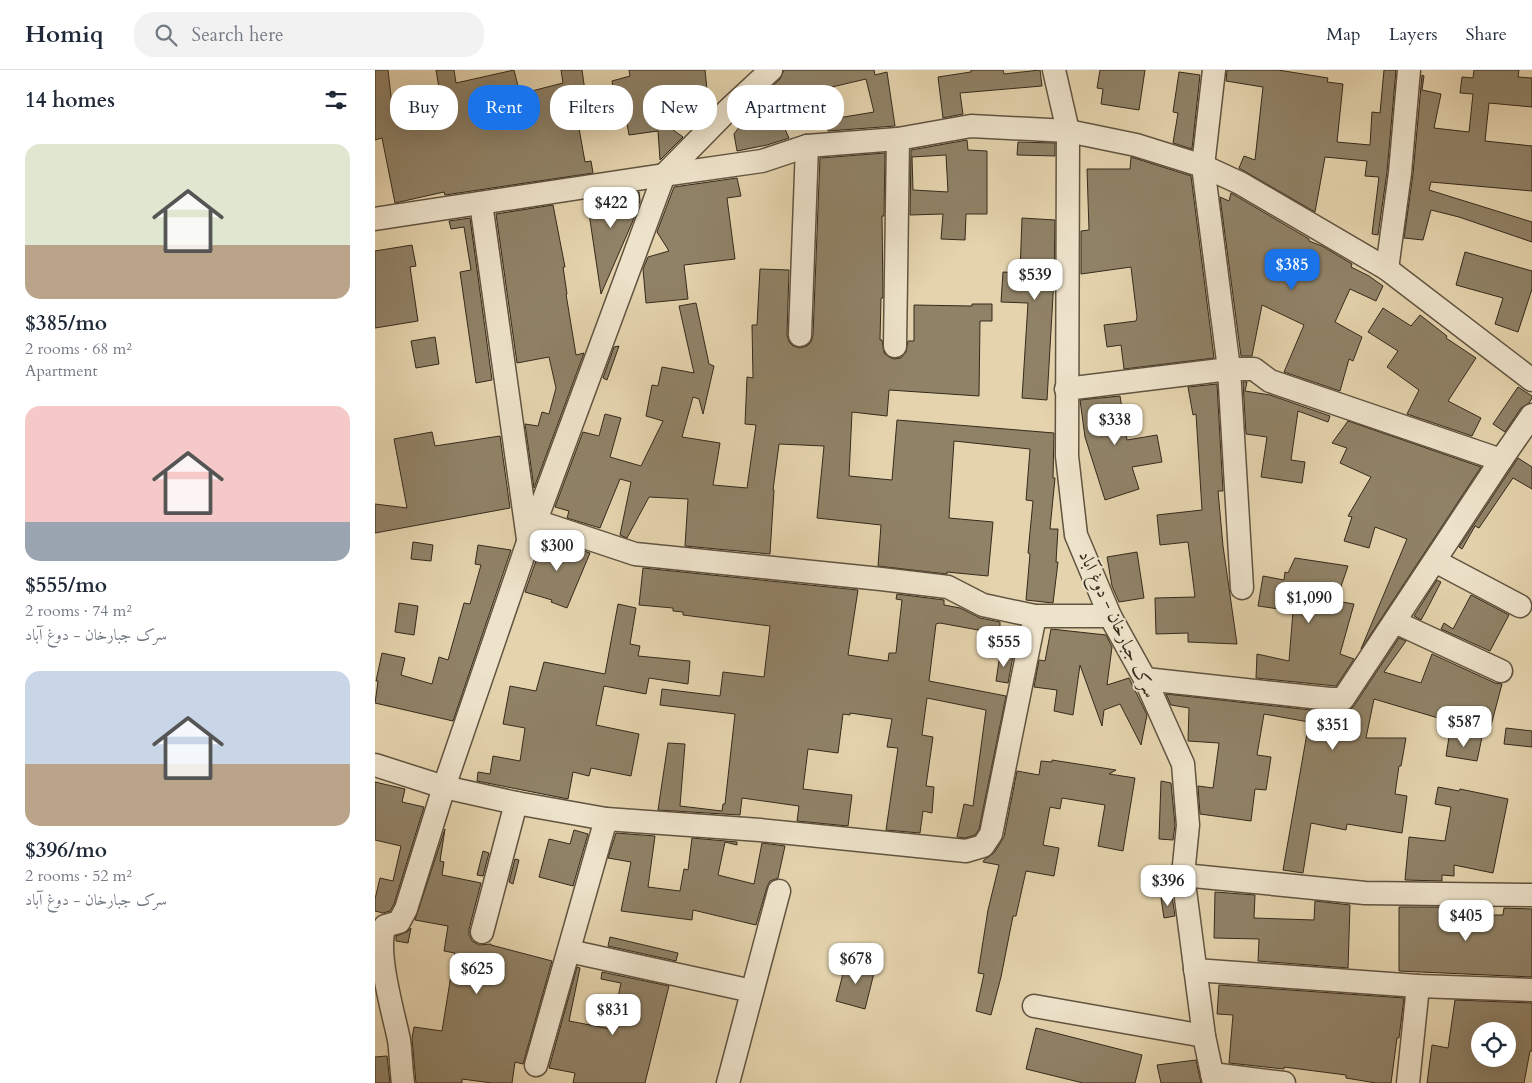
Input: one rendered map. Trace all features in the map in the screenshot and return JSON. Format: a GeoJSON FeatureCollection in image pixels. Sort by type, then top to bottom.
{"type":"FeatureCollection","features":[{"type":"Feature","properties":{"kind":"street"},"geometry":{"type":"LineString","coordinates":[[403,1083],[399,1042],[380,958],[380,924],[399,922],[406,909],[444,787],[528,542],[664,175],[730,108],[771,70]]}},
{"type":"Feature","properties":{"kind":"street","name":"سرک جبارخان - دوغ آباد"},"geometry":{"type":"LineString","coordinates":[[1054,70],[1068,131],[1067,456],[1076,535],[1110,616],[1145,679],[1183,764],[1188,825],[1183,875],[1204,1036],[1213,1078]]}},
{"type":"Feature","properties":{"kind":"street"},"geometry":{"type":"LineString","coordinates":[[1213,70],[1203,166],[1229,369],[1242,588]]}},
{"type":"Feature","properties":{"kind":"street"},"geometry":{"type":"LineString","coordinates":[[1387,268],[1400,174],[1409,70]]}},
{"type":"Feature","properties":{"kind":"street"},"geometry":{"type":"LineString","coordinates":[[375,219],[762,161],[807,146],[898,138],[971,126],[1068,131],[1136,145],[1203,166],[1240,183],[1387,268],[1532,380]]}},
{"type":"Feature","properties":{"kind":"street"},"geometry":{"type":"LineString","coordinates":[[895,346],[898,138]]}},
{"type":"Feature","properties":{"kind":"street"},"geometry":{"type":"LineString","coordinates":[[800,335],[807,146]]}},
{"type":"Feature","properties":{"kind":"street"},"geometry":{"type":"LineString","coordinates":[[481,203],[528,542]]}},
{"type":"Feature","properties":{"kind":"street"},"geometry":{"type":"LineString","coordinates":[[1066,389],[1229,369],[1253,369],[1270,381],[1501,460]]}},
{"type":"Feature","properties":{"kind":"street"},"geometry":{"type":"LineString","coordinates":[[1145,679],[1305,697],[1343,698],[1532,415]]}},
{"type":"Feature","properties":{"kind":"street"},"geometry":{"type":"LineString","coordinates":[[536,521],[635,554],[881,578],[948,587],[983,606],[1035,616],[1110,616]]}},
{"type":"Feature","properties":{"kind":"street"},"geometry":{"type":"LineString","coordinates":[[1435,561],[1520,606]]}},
{"type":"Feature","properties":{"kind":"street"},"geometry":{"type":"LineString","coordinates":[[375,765],[444,787],[516,803],[606,819],[760,830],[966,851],[983,846],[991,834],[1035,616]]}},
{"type":"Feature","properties":{"kind":"street"},"geometry":{"type":"LineString","coordinates":[[1395,622],[1501,671]]}},
{"type":"Feature","properties":{"kind":"street"},"geometry":{"type":"LineString","coordinates":[[481,932],[516,803]]}},
{"type":"Feature","properties":{"kind":"street"},"geometry":{"type":"LineString","coordinates":[[537,1065],[606,819]]}},
{"type":"Feature","properties":{"kind":"street"},"geometry":{"type":"LineString","coordinates":[[1183,875],[1365,893],[1532,895]]}},
{"type":"Feature","properties":{"kind":"street"},"geometry":{"type":"LineString","coordinates":[[728,1083],[779,891]]}},
{"type":"Feature","properties":{"kind":"street"},"geometry":{"type":"LineString","coordinates":[[569,951],[752,991]]}},
{"type":"Feature","properties":{"kind":"street"},"geometry":{"type":"LineString","coordinates":[[1195,970],[1419,986],[1532,990]]}},
{"type":"Feature","properties":{"kind":"street"},"geometry":{"type":"LineString","coordinates":[[1408,1083],[1419,986]]}},
{"type":"Feature","properties":{"kind":"street"},"geometry":{"type":"LineString","coordinates":[[1034,1006],[1204,1036]]}},
{"type":"Feature","properties":{"kind":"street"},"geometry":{"type":"LineString","coordinates":[[1213,1078],[1284,1083]]}},
{"type":"Feature","properties":{"kind":"building"},"geometry":{"type":"Polygon","coordinates":[[[375,70],[388,70],[390,130],[458,130],[458,85],[438,85],[436,70],[454,70],[456,83],[514,70],[518,85],[468,85],[468,130],[540,130],[540,89],[550,86],[550,130],[579,130],[585,162],[591,161],[593,173],[445,195],[444,192],[395,203],[382,138],[375,140],[375,70]]]}},
{"type":"Feature","properties":{"kind":"building"},"geometry":{"type":"Polygon","coordinates":[[[561,70],[582,70],[584,85],[555,85],[563,83],[561,70]]]}},
{"type":"Feature","properties":{"kind":"building"},"geometry":{"type":"Polygon","coordinates":[[[629,70],[705,70],[706,85],[643,85],[643,130],[673,130],[683,137],[660,160],[658,131],[629,135],[628,130],[633,130],[633,85],[613,85],[612,81],[630,76],[629,70]]]}},
{"type":"Feature","properties":{"kind":"building"},"geometry":{"type":"Polygon","coordinates":[[[784,70],[874,70],[875,75],[887,72],[895,126],[844,130],[844,117],[874,112],[866,79],[840,85],[774,85],[780,79],[784,70]]]}},
{"type":"Feature","properties":{"kind":"building"},"geometry":{"type":"Polygon","coordinates":[[[971,70],[1003,70],[1004,74],[1040,70],[1042,86],[960,93],[963,114],[943,118],[938,77],[971,72],[971,70]]]}},
{"type":"Feature","properties":{"kind":"building"},"geometry":{"type":"Polygon","coordinates":[[[1100,70],[1145,70],[1139,110],[1101,104],[1103,89],[1097,88],[1100,70]]]}},
{"type":"Feature","properties":{"kind":"building"},"geometry":{"type":"Polygon","coordinates":[[[1227,70],[1278,70],[1328,78],[1327,82],[1343,84],[1337,142],[1370,145],[1372,112],[1380,113],[1384,70],[1396,70],[1387,172],[1378,235],[1372,234],[1379,177],[1365,176],[1367,161],[1325,157],[1315,212],[1239,168],[1244,156],[1255,160],[1263,87],[1226,81],[1227,70]]]}},
{"type":"Feature","properties":{"kind":"building"},"geometry":{"type":"Polygon","coordinates":[[[1474,70],[1519,70],[1518,77],[1532,78],[1532,107],[1489,103],[1485,141],[1532,146],[1532,191],[1431,182],[1429,190],[1532,222],[1532,242],[1459,217],[1431,210],[1423,240],[1404,238],[1413,174],[1422,75],[1424,76],[1422,90],[1441,94],[1434,128],[1469,132],[1473,94],[1460,93],[1462,77],[1473,78],[1474,70]]]}},
{"type":"Feature","properties":{"kind":"building"},"geometry":{"type":"Polygon","coordinates":[[[1179,72],[1200,75],[1192,149],[1173,143],[1178,113],[1173,112],[1179,72]]]}},
{"type":"Feature","properties":{"kind":"building"},"geometry":{"type":"Polygon","coordinates":[[[737,130],[785,130],[789,138],[737,151],[734,134],[737,130]]]}},
{"type":"Feature","properties":{"kind":"building"},"geometry":{"type":"Polygon","coordinates":[[[967,140],[968,150],[987,151],[987,214],[966,214],[965,240],[941,239],[943,214],[910,215],[911,150],[967,140]],[[946,155],[912,157],[913,190],[948,192],[946,155]]]}},
{"type":"Feature","properties":{"kind":"building"},"geometry":{"type":"Polygon","coordinates":[[[1018,142],[1055,143],[1055,156],[1017,155],[1018,142]]]}},
{"type":"Feature","properties":{"kind":"building"},"geometry":{"type":"Polygon","coordinates":[[[885,153],[884,216],[882,216],[883,298],[881,298],[880,340],[882,340],[884,353],[894,359],[901,358],[906,352],[908,341],[914,341],[914,305],[972,306],[972,304],[992,304],[992,321],[980,321],[979,396],[889,390],[887,416],[852,412],[849,476],[892,480],[897,420],[1054,433],[1053,478],[1055,478],[1050,529],[1058,529],[1056,562],[1058,562],[1053,603],[1026,600],[1033,501],[1026,500],[1030,449],[954,441],[949,518],[993,522],[988,576],[947,572],[947,574],[878,566],[881,525],[817,518],[824,446],[779,444],[773,490],[770,554],[685,546],[688,499],[649,497],[627,538],[620,535],[631,482],[620,479],[600,528],[567,518],[569,511],[555,507],[583,432],[599,436],[605,414],[621,418],[610,457],[641,466],[663,421],[646,416],[652,385],[658,386],[662,367],[694,373],[679,306],[696,303],[709,364],[714,366],[703,414],[699,399],[693,397],[682,437],[720,443],[713,485],[747,488],[756,425],[745,424],[747,377],[753,378],[752,325],[757,325],[760,269],[789,270],[787,335],[789,342],[793,346],[800,348],[807,346],[811,342],[813,335],[820,158],[885,153]]]}},
{"type":"Feature","properties":{"kind":"building"},"geometry":{"type":"Polygon","coordinates":[[[1131,157],[1191,176],[1214,358],[1124,369],[1121,345],[1107,347],[1104,325],[1136,321],[1137,317],[1131,267],[1081,274],[1081,231],[1089,230],[1087,169],[1130,169],[1131,157]]]}},
{"type":"Feature","properties":{"kind":"building"},"geometry":{"type":"Polygon","coordinates":[[[737,178],[741,196],[727,198],[735,259],[684,265],[688,299],[646,303],[643,269],[648,257],[669,251],[657,232],[674,187],[737,178]]]}},
{"type":"Feature","properties":{"kind":"building"},"geometry":{"type":"Polygon","coordinates":[[[639,192],[640,201],[632,223],[601,294],[587,200],[639,192]]]}},
{"type":"Feature","properties":{"kind":"building"},"geometry":{"type":"Polygon","coordinates":[[[1231,193],[1309,239],[1309,241],[1322,246],[1352,264],[1351,267],[1383,286],[1376,301],[1350,289],[1335,322],[1362,337],[1353,361],[1349,359],[1340,391],[1284,372],[1304,325],[1262,305],[1252,356],[1241,356],[1220,197],[1229,201],[1231,193]]]}},
{"type":"Feature","properties":{"kind":"building"},"geometry":{"type":"Polygon","coordinates":[[[553,205],[565,267],[563,267],[566,294],[576,355],[584,353],[534,488],[525,424],[538,426],[542,412],[549,414],[556,388],[549,357],[517,363],[496,214],[553,205]]]}},
{"type":"Feature","properties":{"kind":"building"},"geometry":{"type":"Polygon","coordinates":[[[470,218],[492,380],[476,383],[460,272],[471,270],[464,227],[451,229],[449,221],[470,218]]]}},
{"type":"Feature","properties":{"kind":"building"},"geometry":{"type":"Polygon","coordinates":[[[1022,218],[1055,220],[1054,278],[1047,400],[1022,398],[1028,303],[1001,302],[1003,272],[1020,273],[1022,218]]]}},
{"type":"Feature","properties":{"kind":"building"},"geometry":{"type":"Polygon","coordinates":[[[412,245],[416,266],[410,267],[418,321],[375,328],[375,251],[412,245]]]}},
{"type":"Feature","properties":{"kind":"building"},"geometry":{"type":"Polygon","coordinates":[[[1465,252],[1532,271],[1532,289],[1518,332],[1495,324],[1503,298],[1456,285],[1465,252]]]}},
{"type":"Feature","properties":{"kind":"building"},"geometry":{"type":"Polygon","coordinates":[[[1383,308],[1411,326],[1420,315],[1447,336],[1446,338],[1476,358],[1448,401],[1481,418],[1472,436],[1407,414],[1419,390],[1387,367],[1398,351],[1368,332],[1383,308]]]}},
{"type":"Feature","properties":{"kind":"building"},"geometry":{"type":"Polygon","coordinates":[[[435,337],[439,364],[416,368],[411,341],[435,337]]]}},
{"type":"Feature","properties":{"kind":"building"},"geometry":{"type":"Polygon","coordinates":[[[619,346],[607,380],[603,378],[614,347],[619,346]]]}},
{"type":"Feature","properties":{"kind":"building"},"geometry":{"type":"Polygon","coordinates":[[[1243,382],[1247,382],[1245,391],[1270,395],[1330,416],[1328,422],[1298,411],[1291,460],[1305,462],[1302,483],[1261,477],[1267,437],[1246,434],[1243,382]]]}},
{"type":"Feature","properties":{"kind":"building"},"geometry":{"type":"Polygon","coordinates":[[[1217,384],[1223,491],[1218,491],[1223,546],[1237,644],[1188,642],[1188,633],[1156,634],[1155,598],[1195,597],[1188,542],[1160,545],[1157,515],[1202,510],[1196,414],[1193,415],[1188,387],[1217,384]]]}},
{"type":"Feature","properties":{"kind":"building"},"geometry":{"type":"Polygon","coordinates":[[[1518,387],[1532,396],[1532,398],[1529,403],[1521,408],[1505,432],[1493,424],[1518,387]]]}},
{"type":"Feature","properties":{"kind":"building"},"geometry":{"type":"Polygon","coordinates":[[[1120,396],[1127,440],[1157,435],[1162,462],[1132,467],[1139,489],[1105,500],[1085,437],[1080,400],[1120,396]]]}},
{"type":"Feature","properties":{"kind":"building"},"geometry":{"type":"Polygon","coordinates":[[[1348,421],[1481,467],[1361,649],[1407,539],[1375,527],[1369,548],[1344,541],[1352,517],[1348,516],[1371,477],[1340,463],[1347,448],[1332,443],[1348,421]]]}},
{"type":"Feature","properties":{"kind":"building"},"geometry":{"type":"Polygon","coordinates":[[[432,432],[435,446],[500,436],[510,508],[375,533],[375,504],[407,508],[394,439],[432,432]]]}},
{"type":"Feature","properties":{"kind":"building"},"geometry":{"type":"Polygon","coordinates":[[[1518,458],[1532,467],[1532,489],[1513,478],[1479,528],[1475,526],[1462,549],[1459,547],[1518,458]]]}},
{"type":"Feature","properties":{"kind":"building"},"geometry":{"type":"Polygon","coordinates":[[[544,538],[590,553],[567,608],[551,602],[552,600],[525,592],[544,538]]]}},
{"type":"Feature","properties":{"kind":"building"},"geometry":{"type":"Polygon","coordinates":[[[413,542],[433,545],[431,561],[411,559],[413,542]]]}},
{"type":"Feature","properties":{"kind":"building"},"geometry":{"type":"Polygon","coordinates":[[[478,545],[511,550],[453,721],[375,703],[378,681],[376,681],[382,653],[405,658],[401,675],[432,684],[439,657],[448,660],[464,603],[470,604],[481,565],[475,564],[478,545]]]}},
{"type":"Feature","properties":{"kind":"building"},"geometry":{"type":"Polygon","coordinates":[[[1137,552],[1144,598],[1119,602],[1112,586],[1107,557],[1137,552]]]}},
{"type":"Feature","properties":{"kind":"building"},"geometry":{"type":"Polygon","coordinates":[[[1295,558],[1348,566],[1336,601],[1354,604],[1340,654],[1354,659],[1336,686],[1256,678],[1257,654],[1289,661],[1293,611],[1258,606],[1263,576],[1284,580],[1285,572],[1288,573],[1295,558]]]}},
{"type":"Feature","properties":{"kind":"building"},"geometry":{"type":"Polygon","coordinates":[[[643,568],[858,590],[848,655],[888,661],[889,653],[896,653],[902,600],[896,599],[897,594],[944,600],[944,605],[960,608],[980,618],[1000,622],[1000,634],[940,623],[936,624],[929,681],[1006,696],[979,829],[975,835],[965,838],[957,837],[964,804],[973,806],[986,710],[927,698],[922,735],[933,737],[926,786],[934,787],[932,813],[923,811],[920,833],[886,830],[898,748],[887,747],[892,719],[850,713],[850,715],[843,714],[838,753],[808,749],[803,789],[852,795],[848,826],[797,821],[799,806],[742,798],[740,815],[658,810],[668,743],[685,744],[680,806],[722,811],[723,804],[725,804],[735,714],[660,705],[662,689],[720,696],[723,672],[764,677],[770,626],[683,615],[683,612],[673,611],[673,608],[639,605],[643,568]]]}},
{"type":"Feature","properties":{"kind":"building"},"geometry":{"type":"Polygon","coordinates":[[[1437,580],[1441,582],[1421,620],[1414,616],[1437,580]]]}},
{"type":"Feature","properties":{"kind":"building"},"geometry":{"type":"Polygon","coordinates":[[[1471,595],[1509,615],[1490,651],[1441,629],[1444,623],[1453,629],[1471,595]]]}},
{"type":"Feature","properties":{"kind":"building"},"geometry":{"type":"Polygon","coordinates":[[[399,603],[418,606],[414,635],[395,632],[399,603]]]}},
{"type":"Feature","properties":{"kind":"building"},"geometry":{"type":"Polygon","coordinates":[[[618,604],[636,608],[630,644],[640,646],[638,656],[690,661],[688,684],[649,678],[646,694],[604,686],[596,725],[639,734],[631,776],[591,768],[589,776],[573,772],[568,799],[477,781],[478,772],[490,774],[493,756],[520,761],[525,728],[503,724],[510,686],[536,691],[544,662],[605,674],[618,604]]]}},
{"type":"Feature","properties":{"kind":"building"},"geometry":{"type":"Polygon","coordinates":[[[1051,629],[1106,635],[1112,647],[1107,685],[1129,678],[1147,715],[1141,745],[1120,704],[1104,710],[1102,726],[1080,665],[1073,715],[1054,711],[1057,690],[1034,687],[1039,660],[1045,661],[1051,629]]]}},
{"type":"Feature","properties":{"kind":"building"},"geometry":{"type":"Polygon","coordinates":[[[1399,638],[1406,641],[1384,672],[1421,683],[1432,654],[1495,683],[1502,684],[1489,733],[1374,699],[1366,738],[1406,738],[1395,794],[1407,796],[1402,833],[1347,824],[1346,830],[1311,823],[1303,873],[1283,870],[1309,722],[1264,714],[1257,755],[1271,757],[1266,790],[1255,789],[1251,821],[1200,814],[1198,786],[1213,788],[1219,743],[1188,741],[1189,708],[1171,705],[1166,694],[1343,712],[1350,710],[1354,706],[1399,638]]]}},
{"type":"Feature","properties":{"kind":"building"},"geometry":{"type":"Polygon","coordinates":[[[1000,654],[1013,656],[1008,683],[996,681],[1000,654]]]}},
{"type":"Feature","properties":{"kind":"building"},"geometry":{"type":"Polygon","coordinates":[[[1506,728],[1532,731],[1532,747],[1504,744],[1506,728]]]}},
{"type":"Feature","properties":{"kind":"building"},"geometry":{"type":"Polygon","coordinates":[[[1449,737],[1482,737],[1477,761],[1446,756],[1449,737]]]}},
{"type":"Feature","properties":{"kind":"building"},"geometry":{"type":"Polygon","coordinates":[[[1052,760],[1116,770],[1109,774],[1135,778],[1123,851],[1098,846],[1105,805],[1062,798],[1060,809],[1050,807],[1043,845],[1059,848],[1054,876],[1026,871],[1016,916],[1013,916],[1001,977],[991,1015],[976,1011],[984,974],[978,973],[988,910],[999,865],[983,862],[994,853],[1004,837],[1017,771],[1039,775],[1041,761],[1052,762],[1052,760]]]}},
{"type":"Feature","properties":{"kind":"building"},"geometry":{"type":"Polygon","coordinates":[[[1161,781],[1171,783],[1175,825],[1173,840],[1159,839],[1161,781]]]}},
{"type":"Feature","properties":{"kind":"building"},"geometry":{"type":"Polygon","coordinates":[[[375,782],[405,789],[402,802],[424,807],[394,904],[390,911],[383,913],[375,911],[375,899],[380,878],[393,881],[401,846],[375,840],[375,782]]]}},
{"type":"Feature","properties":{"kind":"building"},"geometry":{"type":"Polygon","coordinates":[[[1438,787],[1459,791],[1460,789],[1508,799],[1493,873],[1454,865],[1454,876],[1442,875],[1442,881],[1405,880],[1409,837],[1445,841],[1451,807],[1435,804],[1438,787]]]}},
{"type":"Feature","properties":{"kind":"building"},"geometry":{"type":"Polygon","coordinates":[[[445,829],[440,861],[444,862],[442,875],[481,883],[469,929],[472,941],[479,945],[491,944],[552,961],[523,1064],[515,1062],[512,1083],[492,1083],[462,1079],[462,1083],[416,1083],[412,1038],[414,1027],[442,1031],[452,969],[480,962],[454,958],[455,953],[444,951],[448,926],[415,920],[445,829]]]}},
{"type":"Feature","properties":{"kind":"building"},"geometry":{"type":"Polygon","coordinates":[[[574,830],[588,834],[573,886],[539,877],[549,839],[570,844],[574,830]]]}},
{"type":"Feature","properties":{"kind":"building"},"geometry":{"type":"Polygon","coordinates":[[[616,833],[655,836],[648,887],[680,891],[684,869],[688,870],[692,838],[737,842],[737,845],[725,842],[718,875],[754,884],[762,843],[785,846],[778,878],[770,881],[767,887],[756,925],[693,910],[692,920],[621,911],[631,862],[608,858],[616,833]]]}},
{"type":"Feature","properties":{"kind":"building"},"geometry":{"type":"Polygon","coordinates":[[[483,851],[489,853],[483,876],[477,875],[483,851]]]}},
{"type":"Feature","properties":{"kind":"building"},"geometry":{"type":"Polygon","coordinates":[[[515,859],[519,860],[513,884],[509,882],[515,859]]]}},
{"type":"Feature","properties":{"kind":"building"},"geometry":{"type":"Polygon","coordinates":[[[1215,892],[1255,895],[1254,918],[1314,920],[1315,901],[1350,905],[1348,968],[1258,961],[1259,939],[1214,938],[1215,892]]]}},
{"type":"Feature","properties":{"kind":"building"},"geometry":{"type":"Polygon","coordinates":[[[1172,896],[1175,916],[1164,918],[1161,898],[1172,896]]]}},
{"type":"Feature","properties":{"kind":"building"},"geometry":{"type":"Polygon","coordinates":[[[1399,907],[1442,907],[1442,915],[1503,915],[1504,908],[1532,909],[1532,977],[1399,971],[1399,907]]]}},
{"type":"Feature","properties":{"kind":"building"},"geometry":{"type":"Polygon","coordinates":[[[411,928],[408,943],[396,941],[396,936],[407,932],[411,928]]]}},
{"type":"Feature","properties":{"kind":"building"},"geometry":{"type":"Polygon","coordinates":[[[610,937],[678,953],[676,961],[608,946],[610,937]]]}},
{"type":"Feature","properties":{"kind":"building"},"geometry":{"type":"Polygon","coordinates":[[[846,962],[875,969],[865,1009],[836,1001],[846,962]]]}},
{"type":"Feature","properties":{"kind":"building"},"geometry":{"type":"Polygon","coordinates":[[[577,967],[580,968],[569,1021],[611,1029],[621,983],[601,979],[602,972],[669,986],[645,1083],[573,1083],[575,1073],[549,1068],[577,967]]]}},
{"type":"Feature","properties":{"kind":"building"},"geometry":{"type":"Polygon","coordinates":[[[1219,985],[1404,998],[1391,1083],[1376,1083],[1346,1078],[1346,1075],[1284,1067],[1284,1069],[1229,1063],[1233,1015],[1217,1014],[1219,985]]]}},
{"type":"Feature","properties":{"kind":"building"},"geometry":{"type":"Polygon","coordinates":[[[1455,1000],[1532,1003],[1532,1051],[1530,1051],[1524,1083],[1427,1083],[1432,1045],[1448,1048],[1455,1000]]]}},
{"type":"Feature","properties":{"kind":"building"},"geometry":{"type":"Polygon","coordinates":[[[1036,1028],[1142,1055],[1135,1083],[1083,1083],[1026,1069],[1036,1028]]]}},
{"type":"Feature","properties":{"kind":"building"},"geometry":{"type":"Polygon","coordinates":[[[387,1056],[390,1083],[375,1083],[375,1057],[387,1056]]]}},
{"type":"Feature","properties":{"kind":"building"},"geometry":{"type":"Polygon","coordinates":[[[1196,1060],[1201,1083],[1161,1083],[1157,1065],[1196,1060]]]}}]}
